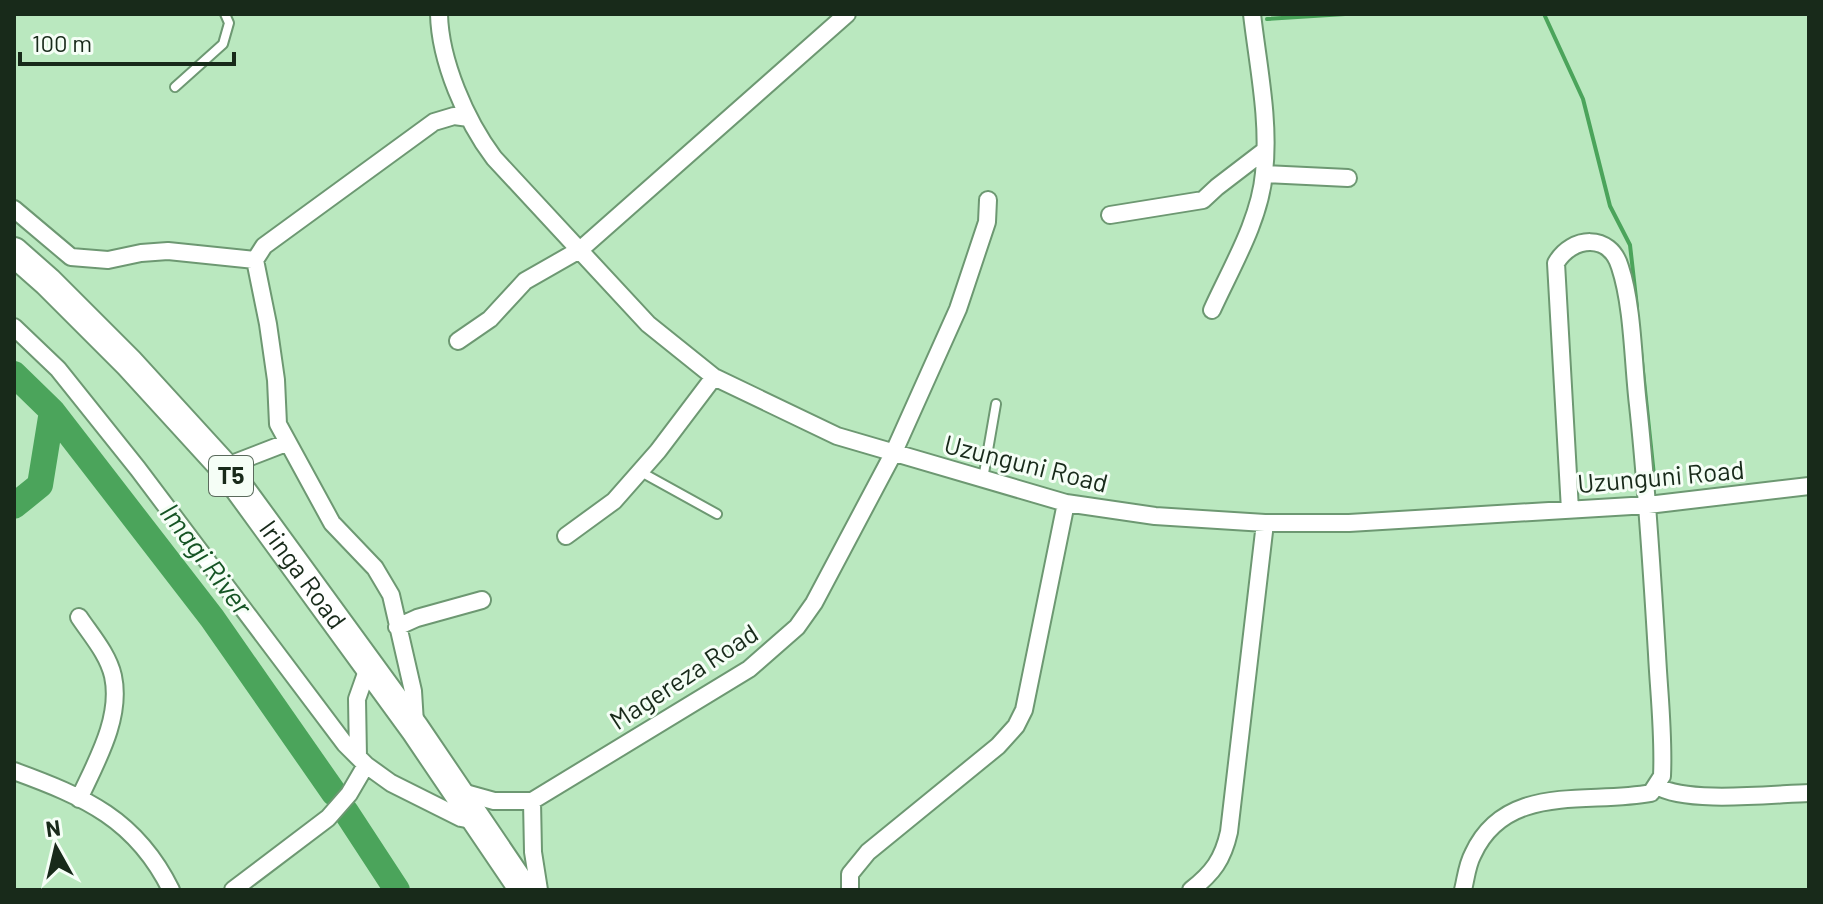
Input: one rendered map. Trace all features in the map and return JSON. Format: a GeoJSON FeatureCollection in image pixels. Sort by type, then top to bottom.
{"type":"FeatureCollection","features":[{"type":"Feature","properties":{"kind":"highway","name":"Iringa Road"},"geometry":{"type":"LineString","coordinates":[[14,252],[129,363],[224,467],[415,729],[524,890]]}},
{"type":"Feature","properties":{"kind":"street","name":"Uzunguni Road"},"geometry":{"type":"LineString","coordinates":[[439,14],[445,55],[479,139],[648,324],[714,377],[837,436],[1066,503],[1155,516],[1265,523],[1349,523],[1648,505],[1809,486]]}},
{"type":"Feature","properties":{"kind":"street"},"geometry":{"type":"LineString","coordinates":[[458,341],[490,319],[525,281],[581,249],[847,14]]}},
{"type":"Feature","properties":{"kind":"street"},"geometry":{"type":"LineString","coordinates":[[1212,310],[1252,220],[1264,174],[1264,112],[1252,14]]}},
{"type":"Feature","properties":{"kind":"street"},"geometry":{"type":"LineString","coordinates":[[415,729],[413,691],[391,595],[375,568],[332,523],[278,424],[276,380],[255,260],[264,246],[434,122],[454,116],[469,118]]}},
{"type":"Feature","properties":{"kind":"street"},"geometry":{"type":"LineString","coordinates":[[1110,215],[1203,200],[1264,151]]}},
{"type":"Feature","properties":{"kind":"street"},"geometry":{"type":"LineString","coordinates":[[1264,174],[1348,178]]}},
{"type":"Feature","properties":{"kind":"street","name":"Magereza Road"},"geometry":{"type":"LineString","coordinates":[[532,801],[749,669],[797,627],[814,603],[893,454],[958,309],[987,222],[988,200]]}},
{"type":"Feature","properties":{"kind":"street"},"geometry":{"type":"LineString","coordinates":[[14,209],[71,257],[108,260],[168,251],[255,260]]}},
{"type":"Feature","properties":{"kind":"street"},"geometry":{"type":"LineString","coordinates":[[1463,890],[1471,857],[1481,838],[1495,821],[1513,810],[1530,804],[1651,793],[1662,776],[1648,505],[1627,303],[1620,265],[1611,249],[1604,244],[1581,243],[1568,247],[1556,263],[1570,510]]}},
{"type":"Feature","properties":{"kind":"street"},"geometry":{"type":"LineString","coordinates":[[14,327],[58,369],[138,469],[345,744],[391,783],[461,818],[478,821]]}},
{"type":"Feature","properties":{"kind":"street"},"geometry":{"type":"LineString","coordinates":[[566,536],[614,501],[714,377]]}},
{"type":"Feature","properties":{"kind":"street"},"geometry":{"type":"LineString","coordinates":[[224,467],[286,443]]}},
{"type":"Feature","properties":{"kind":"street"},"geometry":{"type":"LineString","coordinates":[[850,890],[850,874],[868,852],[998,746],[1016,726],[1024,710],[1066,503]]}},
{"type":"Feature","properties":{"kind":"street"},"geometry":{"type":"LineString","coordinates":[[1191,890],[1213,870],[1224,853],[1229,832],[1265,523]]}},
{"type":"Feature","properties":{"kind":"street"},"geometry":{"type":"LineString","coordinates":[[397,627],[417,618],[482,600]]}},
{"type":"Feature","properties":{"kind":"street"},"geometry":{"type":"LineString","coordinates":[[79,617],[104,653],[113,676],[114,712],[79,799]]}},
{"type":"Feature","properties":{"kind":"street"},"geometry":{"type":"LineString","coordinates":[[233,890],[328,818],[349,794],[362,761],[357,699],[369,665]]}},
{"type":"Feature","properties":{"kind":"street"},"geometry":{"type":"LineString","coordinates":[[14,771],[56,786],[119,821],[142,842],[160,867],[171,890]]}},
{"type":"Feature","properties":{"kind":"street"},"geometry":{"type":"LineString","coordinates":[[1657,786],[1673,793],[1717,796],[1809,793]]}},
{"type":"Feature","properties":{"kind":"street"},"geometry":{"type":"LineString","coordinates":[[457,790],[494,801],[532,801],[533,852],[539,890]]}},
{"type":"Feature","properties":{"kind":"lane"},"geometry":{"type":"LineString","coordinates":[[175,87],[223,44],[229,23],[225,14]]}},
{"type":"Feature","properties":{"kind":"lane"},"geometry":{"type":"LineString","coordinates":[[982,480],[996,404]]}},
{"type":"Feature","properties":{"kind":"lane"},"geometry":{"type":"LineString","coordinates":[[640,471],[717,514]]}},
{"type":"Feature","properties":{"kind":"waterway"},"geometry":{"type":"LineString","coordinates":[[1267,19],[1345,14]]}},
{"type":"Feature","properties":{"kind":"waterway"},"geometry":{"type":"LineString","coordinates":[[1544,14],[1583,99],[1610,206],[1630,245],[1637,307]]}},
{"type":"Feature","properties":{"kind":"waterway"},"geometry":{"type":"LineString","coordinates":[[1641,352],[1655,485]]}},
{"type":"Feature","properties":{"kind":"waterway","name":"Imagi River"},"geometry":{"type":"LineString","coordinates":[[14,374],[52,411],[212,618],[334,793]]}},
{"type":"Feature","properties":{"kind":"waterway"},"geometry":{"type":"LineString","coordinates":[[14,506],[40,485],[52,411]]}},
{"type":"Feature","properties":{"kind":"waterway","name":"Imagi River"},"geometry":{"type":"LineString","coordinates":[[346,812],[397,890]]}}]}
